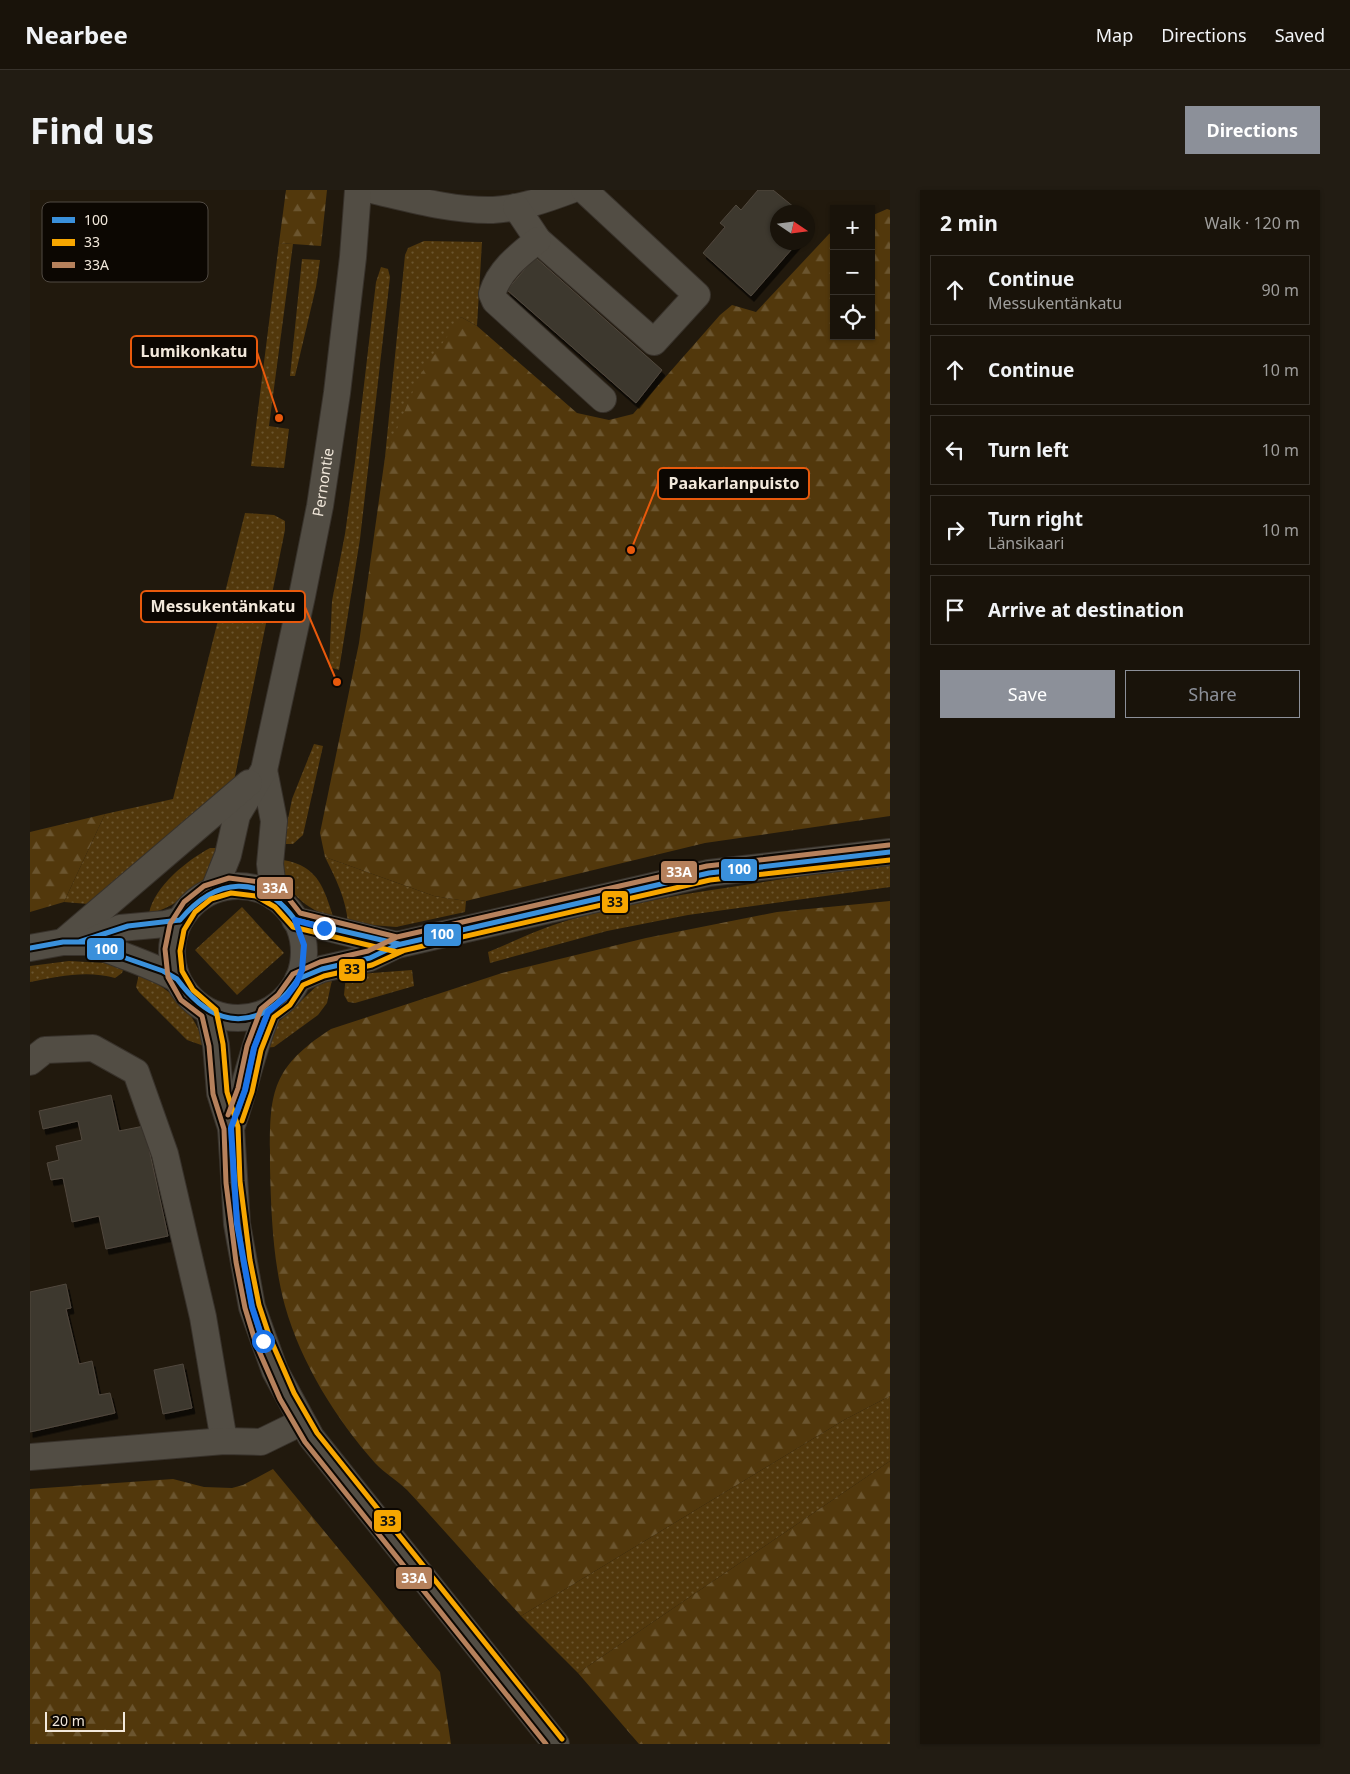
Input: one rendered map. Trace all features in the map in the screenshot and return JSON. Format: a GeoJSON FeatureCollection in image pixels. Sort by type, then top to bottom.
{"type":"FeatureCollection","features":[{"type":"Feature","properties":{"kind":"street","name":"Pernontie"},"geometry":{"type":"LineString","coordinates":[[214,890],[228,855],[237,815],[264,770],[320,506],[354,257],[358,190]]}},
{"type":"Feature","properties":{"kind":"street"},"geometry":{"type":"LineString","coordinates":[[372,190],[471,209],[494,210],[516,207],[561,192]]}},
{"type":"Feature","properties":{"kind":"street"},"geometry":{"type":"LineString","coordinates":[[516,207],[538,240],[654,342],[697,294],[584,190]]}},
{"type":"Feature","properties":{"kind":"street"},"geometry":{"type":"LineString","coordinates":[[538,240],[506,268],[496,281],[492,294],[495,301],[604,399]]}},
{"type":"Feature","properties":{"kind":"street","name":"Pernontie"},"geometry":{"type":"LineString","coordinates":[[264,770],[274,821],[270,864],[274,897]]}},
{"type":"Feature","properties":{"kind":"street"},"geometry":{"type":"LineString","coordinates":[[63,942],[264,770]]}},
{"type":"Feature","properties":{"kind":"street"},"geometry":{"type":"LineString","coordinates":[[298,979],[322,969],[370,958],[397,945],[709,873],[890,852]]}},
{"type":"Feature","properties":{"kind":"street"},"geometry":{"type":"LineString","coordinates":[[234,886],[250,887],[274,897],[286,907],[295,920],[304,945],[303,965],[298,979],[284,1000],[268,1012],[239,1019],[223,1017],[209,1012],[192,1000],[177,979],[172,964],[172,944],[180,920],[192,904],[214,890],[234,886]]}},
{"type":"Feature","properties":{"kind":"street"},"geometry":{"type":"LineString","coordinates":[[90,942],[120,928],[165,924],[180,920]]}},
{"type":"Feature","properties":{"kind":"street"},"geometry":{"type":"LineString","coordinates":[[295,920],[397,945]]}},
{"type":"Feature","properties":{"kind":"street"},"geometry":{"type":"LineString","coordinates":[[30,948],[63,942],[90,942],[120,956],[163,971],[177,979]]}},
{"type":"Feature","properties":{"kind":"street"},"geometry":{"type":"LineString","coordinates":[[209,1012],[216,1045],[220,1093],[231,1128],[237,1224],[252,1307],[276,1371],[311,1437],[556,1744]]}},
{"type":"Feature","properties":{"kind":"street"},"geometry":{"type":"LineString","coordinates":[[231,1128],[245,1090],[254,1048],[268,1012]]}},
{"type":"Feature","properties":{"kind":"street"},"geometry":{"type":"LineString","coordinates":[[30,1062],[46,1050],[93,1048],[136,1072],[165,1154],[203,1317],[224,1441]]}},
{"type":"Feature","properties":{"kind":"street"},"geometry":{"type":"LineString","coordinates":[[30,1457],[224,1441],[261,1442],[302,1422]]}},
{"type":"Feature","properties":{"kind":"green space"},"geometry":{"type":"Polygon","coordinates":[[[286,190],[327,190],[321,246],[279,243],[286,190]]]}},
{"type":"Feature","properties":{"kind":"green space"},"geometry":{"type":"Polygon","coordinates":[[[887,209],[890,210],[890,816],[705,843],[466,901],[434,896],[325,857],[320,833],[359,643],[385,457],[420,375],[461,317],[477,326],[577,413],[609,420],[633,414],[720,315],[732,305],[756,312],[830,233],[830,340],[875,340],[875,214],[887,209]]]}},
{"type":"Feature","properties":{"kind":"green space"},"geometry":{"type":"Polygon","coordinates":[[[424,241],[482,242],[477,326],[461,317],[385,457],[405,255],[408,248],[424,241]]]}},
{"type":"Feature","properties":{"kind":"green space"},"geometry":{"type":"Polygon","coordinates":[[[279,243],[293,244],[269,426],[289,429],[284,468],[251,466],[279,243]]]}},
{"type":"Feature","properties":{"kind":"green space"},"geometry":{"type":"Polygon","coordinates":[[[302,259],[320,260],[316,287],[295,376],[290,376],[302,259]]]}},
{"type":"Feature","properties":{"kind":"green space"},"geometry":{"type":"Polygon","coordinates":[[[381,267],[388,269],[390,277],[360,539],[339,670],[329,667],[332,601],[345,534],[376,282],[381,267]]]}},
{"type":"Feature","properties":{"kind":"green space"},"geometry":{"type":"Polygon","coordinates":[[[245,513],[274,515],[285,521],[285,530],[234,781],[88,904],[64,902],[105,814],[173,799],[245,513]]]}},
{"type":"Feature","properties":{"kind":"green space"},"geometry":{"type":"Polygon","coordinates":[[[314,744],[323,746],[303,835],[293,844],[283,844],[292,799],[314,744]]]}},
{"type":"Feature","properties":{"kind":"green space"},"geometry":{"type":"Polygon","coordinates":[[[105,814],[64,902],[30,912],[30,832],[105,814]]]}},
{"type":"Feature","properties":{"kind":"green space"},"geometry":{"type":"Polygon","coordinates":[[[210,848],[219,848],[210,870],[201,882],[172,905],[149,913],[158,893],[173,875],[191,860],[210,848]]]}},
{"type":"Feature","properties":{"kind":"green space"},"geometry":{"type":"Polygon","coordinates":[[[325,857],[434,896],[466,901],[465,912],[396,927],[348,923],[343,897],[325,857]]]}},
{"type":"Feature","properties":{"kind":"green space"},"geometry":{"type":"Polygon","coordinates":[[[283,860],[295,863],[312,873],[323,889],[334,919],[314,910],[298,898],[287,882],[283,860]]]}},
{"type":"Feature","properties":{"kind":"green space"},"geometry":{"type":"Polygon","coordinates":[[[890,865],[890,887],[688,915],[607,931],[490,963],[488,952],[548,927],[591,914],[705,891],[890,865]]]}},
{"type":"Feature","properties":{"kind":"green space"},"geometry":{"type":"Polygon","coordinates":[[[890,901],[890,1396],[844,1420],[521,1616],[407,1490],[379,1467],[361,1446],[321,1389],[300,1348],[285,1306],[275,1255],[270,1167],[272,1103],[276,1087],[294,1058],[331,1029],[502,973],[646,938],[777,912],[890,901]]]}},
{"type":"Feature","properties":{"kind":"green space"},"geometry":{"type":"Polygon","coordinates":[[[242,907],[284,953],[237,995],[195,950],[242,907]]]}},
{"type":"Feature","properties":{"kind":"green space"},"geometry":{"type":"Polygon","coordinates":[[[69,961],[104,963],[124,967],[122,973],[115,978],[84,974],[30,982],[30,966],[69,961]]]}},
{"type":"Feature","properties":{"kind":"green space"},"geometry":{"type":"Polygon","coordinates":[[[412,970],[414,986],[355,1003],[348,1002],[344,995],[346,975],[412,970]]]}},
{"type":"Feature","properties":{"kind":"green space"},"geometry":{"type":"Polygon","coordinates":[[[139,974],[161,986],[180,1002],[195,1022],[204,1046],[187,1040],[139,992],[136,987],[139,974]]]}},
{"type":"Feature","properties":{"kind":"green space"},"geometry":{"type":"Polygon","coordinates":[[[323,980],[332,980],[327,1003],[318,1015],[274,1047],[263,1048],[271,1029],[323,980]]]}},
{"type":"Feature","properties":{"kind":"green space"},"geometry":{"type":"Polygon","coordinates":[[[890,1396],[890,1461],[578,1673],[521,1616],[844,1420],[890,1396]]]}},
{"type":"Feature","properties":{"kind":"green space"},"geometry":{"type":"Polygon","coordinates":[[[890,1461],[890,1744],[639,1744],[578,1673],[890,1461]]]}},
{"type":"Feature","properties":{"kind":"green space"},"geometry":{"type":"Polygon","coordinates":[[[273,1469],[440,1672],[451,1744],[30,1744],[30,1489],[173,1479],[204,1487],[232,1488],[243,1485],[273,1469]]]}},
{"type":"Feature","properties":{"kind":"building"},"geometry":{"type":"Polygon","coordinates":[[[758,190],[773,190],[791,205],[770,205],[770,250],[791,250],[751,296],[703,253],[725,227],[720,223],[736,205],[741,210],[758,190]]]}},
{"type":"Feature","properties":{"kind":"building"},"geometry":{"type":"Polygon","coordinates":[[[535,257],[662,370],[636,403],[507,290],[535,257]]]}},
{"type":"Feature","properties":{"kind":"building"},"geometry":{"type":"Polygon","coordinates":[[[111,1095],[119,1131],[144,1126],[168,1236],[106,1249],[99,1216],[72,1222],[63,1178],[51,1180],[47,1163],[59,1160],[56,1146],[82,1140],[78,1121],[43,1129],[39,1111],[111,1095]]]}},
{"type":"Feature","properties":{"kind":"building"},"geometry":{"type":"Polygon","coordinates":[[[66,1284],[71,1308],[66,1309],[79,1364],[92,1361],[99,1395],[110,1393],[115,1413],[30,1432],[30,1292],[66,1284]]]}},
{"type":"Feature","properties":{"kind":"building"},"geometry":{"type":"Polygon","coordinates":[[[183,1364],[192,1408],[163,1414],[154,1370],[183,1364]]]}},
{"type":"Feature","properties":{"kind":"transit line","name":"33A"},"geometry":{"type":"LineString","coordinates":[[546,1744],[305,1442],[280,1399],[256,1344],[245,1308],[236,1262],[226,1183],[224,1129],[213,1094],[209,1046],[202,1016],[181,1000],[168,977],[165,949],[170,924],[184,902],[204,886],[229,878],[260,882],[273,887],[289,899],[300,913],[397,937],[707,866],[889,845]]}},
{"type":"Feature","properties":{"kind":"transit line","name":"100"},"geometry":{"type":"LineString","coordinates":[[298,979],[322,969],[370,958],[397,945],[709,873],[890,852]]}},
{"type":"Feature","properties":{"kind":"transit line","name":"33"},"geometry":{"type":"LineString","coordinates":[[562,1739],[317,1433],[294,1393],[270,1338],[259,1305],[250,1260],[240,1181],[238,1127],[227,1092],[223,1044],[216,1010],[193,990],[182,971],[180,951],[184,930],[195,912],[211,899],[231,893],[256,896],[275,907],[293,927],[397,952],[710,880],[890,860]]}},
{"type":"Feature","properties":{"kind":"transit line","name":"100"},"geometry":{"type":"LineString","coordinates":[[180,920],[208,895],[238,886],[253,888],[268,894],[282,905],[295,920]]}},
{"type":"Feature","properties":{"kind":"transit line","name":"100"},"geometry":{"type":"LineString","coordinates":[[79,942],[128,926],[180,920]]}},
{"type":"Feature","properties":{"kind":"transit line","name":"100"},"geometry":{"type":"LineString","coordinates":[[295,920],[399,944]]}},
{"type":"Feature","properties":{"kind":"transit line","name":"33A"},"geometry":{"type":"LineString","coordinates":[[228,1115],[238,1088],[247,1046],[261,1009],[278,995],[293,974],[320,962],[368,951],[397,937]]}},
{"type":"Feature","properties":{"kind":"transit line","name":"100"},"geometry":{"type":"LineString","coordinates":[[30,948],[63,942],[90,942],[120,956],[163,971],[177,979]]}},
{"type":"Feature","properties":{"kind":"transit line","name":"33"},"geometry":{"type":"LineString","coordinates":[[242,1121],[252,1092],[261,1050],[274,1017],[290,1005],[303,985],[324,976],[372,965],[403,951]]}},
{"type":"Feature","properties":{"kind":"transit line","name":"100"},"geometry":{"type":"LineString","coordinates":[[177,979],[207,1009],[222,1016],[238,1019],[253,1016],[269,1009],[284,997],[298,979]]}},
{"type":"Feature","properties":{"kind":"place","name":"Lumikonkatu"},"geometry":{"type":"Point","coordinates":[279,418]}},
{"type":"Feature","properties":{"kind":"place","name":"Paakarlanpuisto"},"geometry":{"type":"Point","coordinates":[631,550]}},
{"type":"Feature","properties":{"kind":"place","name":"Messukentänkatu"},"geometry":{"type":"Point","coordinates":[337,682]}},
{"type":"Feature","properties":{"kind":"route"},"geometry":{"type":"LineString","coordinates":[[263,1341],[252,1307],[237,1224],[231,1128],[245,1090],[254,1048],[268,1012],[284,1000],[294,988],[302,970],[304,945],[300,929],[295,920],[324,928]]}}]}
